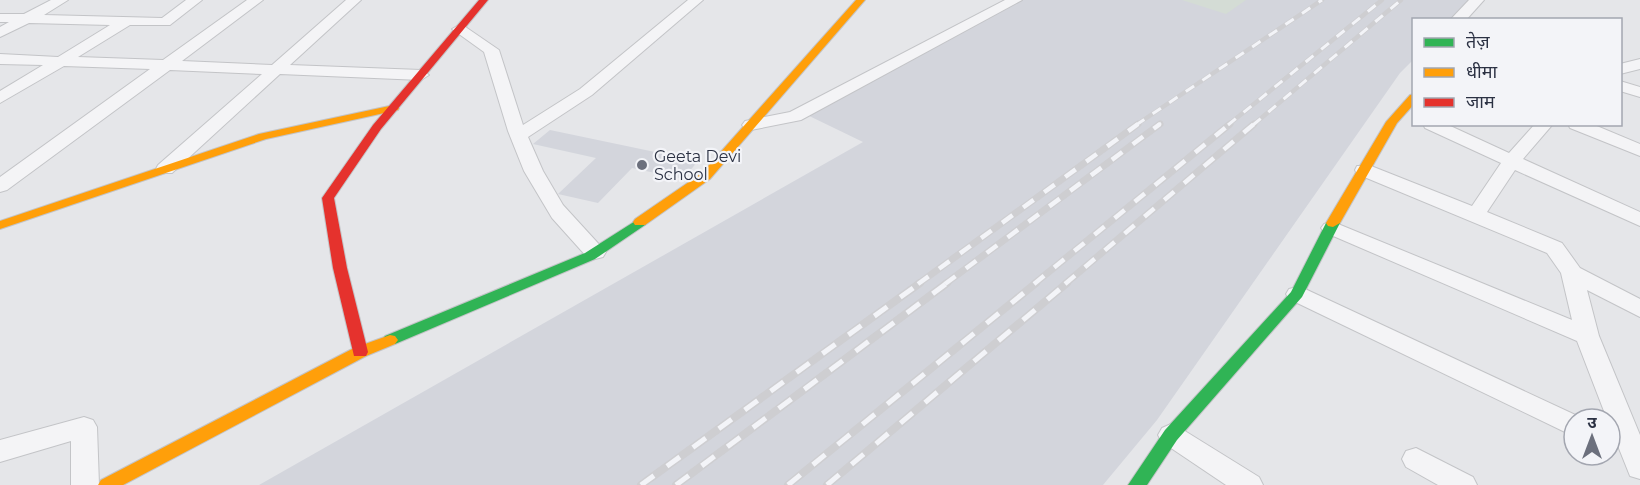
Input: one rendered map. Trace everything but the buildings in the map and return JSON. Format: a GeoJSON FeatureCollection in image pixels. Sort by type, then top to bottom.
{"type":"FeatureCollection","features":[{"type":"Feature","properties":{"kind":"street"},"geometry":{"type":"LineString","coordinates":[[0,33],[61,0]]}},
{"type":"Feature","properties":{"kind":"street"},"geometry":{"type":"LineString","coordinates":[[0,18],[165,22],[195,0]]}},
{"type":"Feature","properties":{"kind":"street"},"geometry":{"type":"LineString","coordinates":[[0,186],[256,0]]}},
{"type":"Feature","properties":{"kind":"street"},"geometry":{"type":"LineString","coordinates":[[165,169],[354,0]]}},
{"type":"Feature","properties":{"kind":"street"},"geometry":{"type":"LineString","coordinates":[[360,352],[340,268],[328,198],[394,108],[484,0]]}},
{"type":"Feature","properties":{"kind":"street"},"geometry":{"type":"LineString","coordinates":[[519,135],[586,92],[696,0]]}},
{"type":"Feature","properties":{"kind":"street"},"geometry":{"type":"LineString","coordinates":[[107,485],[360,352],[595,252],[706,176],[861,0]]}},
{"type":"Feature","properties":{"kind":"street"},"geometry":{"type":"LineString","coordinates":[[751,125],[795,116],[1015,0]]}},
{"type":"Feature","properties":{"kind":"street"},"geometry":{"type":"LineString","coordinates":[[1458,18],[1477,0]]}},
{"type":"Feature","properties":{"kind":"street"},"geometry":{"type":"LineString","coordinates":[[0,98],[127,21]]}},
{"type":"Feature","properties":{"kind":"street"},"geometry":{"type":"LineString","coordinates":[[459,29],[491,50],[527,156],[555,208],[595,252]]}},
{"type":"Feature","properties":{"kind":"street"},"geometry":{"type":"LineString","coordinates":[[0,59],[421,75]]}},
{"type":"Feature","properties":{"kind":"street"},"geometry":{"type":"LineString","coordinates":[[1622,68],[1640,64]]}},
{"type":"Feature","properties":{"kind":"street"},"geometry":{"type":"LineString","coordinates":[[1622,87],[1640,92]]}},
{"type":"Feature","properties":{"kind":"street"},"geometry":{"type":"LineString","coordinates":[[0,225],[263,136],[394,108]]}},
{"type":"Feature","properties":{"kind":"street"},"geometry":{"type":"LineString","coordinates":[[1137,485],[1171,435],[1297,294],[1331,228],[1392,122],[1408,114]]}},
{"type":"Feature","properties":{"kind":"street"},"geometry":{"type":"LineString","coordinates":[[1435,126],[1640,220]]}},
{"type":"Feature","properties":{"kind":"street"},"geometry":{"type":"LineString","coordinates":[[1476,214],[1512,161],[1543,126]]}},
{"type":"Feature","properties":{"kind":"street"},"geometry":{"type":"LineString","coordinates":[[1581,126],[1640,151]]}},
{"type":"Feature","properties":{"kind":"street"},"geometry":{"type":"LineString","coordinates":[[1364,170],[1555,248],[1572,273],[1587,336],[1628,454]]}},
{"type":"Feature","properties":{"kind":"street"},"geometry":{"type":"LineString","coordinates":[[1331,228],[1587,336]]}},
{"type":"Feature","properties":{"kind":"street"},"geometry":{"type":"LineString","coordinates":[[1572,273],[1640,309]]}},
{"type":"Feature","properties":{"kind":"street"},"geometry":{"type":"LineString","coordinates":[[1297,294],[1562,419]]}},
{"type":"Feature","properties":{"kind":"street"},"geometry":{"type":"LineString","coordinates":[[0,451],[84,426],[85,485]]}},
{"type":"Feature","properties":{"kind":"street"},"geometry":{"type":"LineString","coordinates":[[1171,435],[1249,485]]}},
{"type":"Feature","properties":{"kind":"street"},"geometry":{"type":"LineString","coordinates":[[1416,459],[1463,485]]}},
{"type":"Feature","properties":{"kind":"shaded area"},"geometry":{"type":"Polygon","coordinates":[[[1021,0],[1474,0],[1455,18],[1412,18],[1412,61],[1400,73],[1157,420],[1103,485],[259,485],[863,142],[801,112],[1021,0]]]}},
{"type":"Feature","properties":{"kind":"shaded area"},"geometry":{"type":"Polygon","coordinates":[[[1182,0],[1246,0],[1226,14],[1182,0]]]}},
{"type":"Feature","properties":{"kind":"shaded area","name":"Geeta Devi School"},"geometry":{"type":"Polygon","coordinates":[[[550,130],[698,161],[683,179],[632,168],[598,203],[558,194],[596,158],[533,144],[550,130]]]}},
{"type":"Feature","properties":{"kind":"railway"},"geometry":{"type":"LineString","coordinates":[[1136,125],[1322,0]]}},
{"type":"Feature","properties":{"kind":"railway"},"geometry":{"type":"LineString","coordinates":[[1228,125],[1382,0]]}},
{"type":"Feature","properties":{"kind":"railway"},"geometry":{"type":"LineString","coordinates":[[1253,125],[1401,0]]}},
{"type":"Feature","properties":{"kind":"railway"},"geometry":{"type":"LineString","coordinates":[[918,284],[1138,124]]}},
{"type":"Feature","properties":{"kind":"railway"},"geometry":{"type":"LineString","coordinates":[[945,284],[1160,124]]}},
{"type":"Feature","properties":{"kind":"railway"},"geometry":{"type":"LineString","coordinates":[[1034,284],[1230,124]]}},
{"type":"Feature","properties":{"kind":"railway"},"geometry":{"type":"LineString","coordinates":[[1065,284],[1254,124]]}},
{"type":"Feature","properties":{"kind":"railway"},"geometry":{"type":"LineString","coordinates":[[641,485],[920,283]]}},
{"type":"Feature","properties":{"kind":"railway"},"geometry":{"type":"LineString","coordinates":[[676,485],[947,283]]}},
{"type":"Feature","properties":{"kind":"railway"},"geometry":{"type":"LineString","coordinates":[[788,485],[1036,283]]}},
{"type":"Feature","properties":{"kind":"railway"},"geometry":{"type":"LineString","coordinates":[[827,485],[1067,283]]}},
{"type":"Feature","properties":{"kind":"traffic: fast"},"geometry":{"type":"LineString","coordinates":[[390,340],[590,256],[640,222]]}},
{"type":"Feature","properties":{"kind":"traffic: fast"},"geometry":{"type":"LineString","coordinates":[[1137,485],[1171,435],[1297,294],[1333,223]]}},
{"type":"Feature","properties":{"kind":"traffic: slow"},"geometry":{"type":"LineString","coordinates":[[640,222],[706,176],[861,0]]}},
{"type":"Feature","properties":{"kind":"traffic: slow"},"geometry":{"type":"LineString","coordinates":[[1333,223],[1392,122],[1412,99]]}},
{"type":"Feature","properties":{"kind":"traffic: slow"},"geometry":{"type":"LineString","coordinates":[[0,225],[263,136],[394,108]]}},
{"type":"Feature","properties":{"kind":"traffic: slow"},"geometry":{"type":"LineString","coordinates":[[107,485],[360,352],[390,340]]}},
{"type":"Feature","properties":{"kind":"traffic: jam"},"geometry":{"type":"LineString","coordinates":[[360,352],[340,268],[328,198],[377,127],[484,0]]}},
{"type":"Feature","properties":{"kind":"place","name":"Geeta Devi School"},"geometry":{"type":"Point","coordinates":[642,165]}}]}
